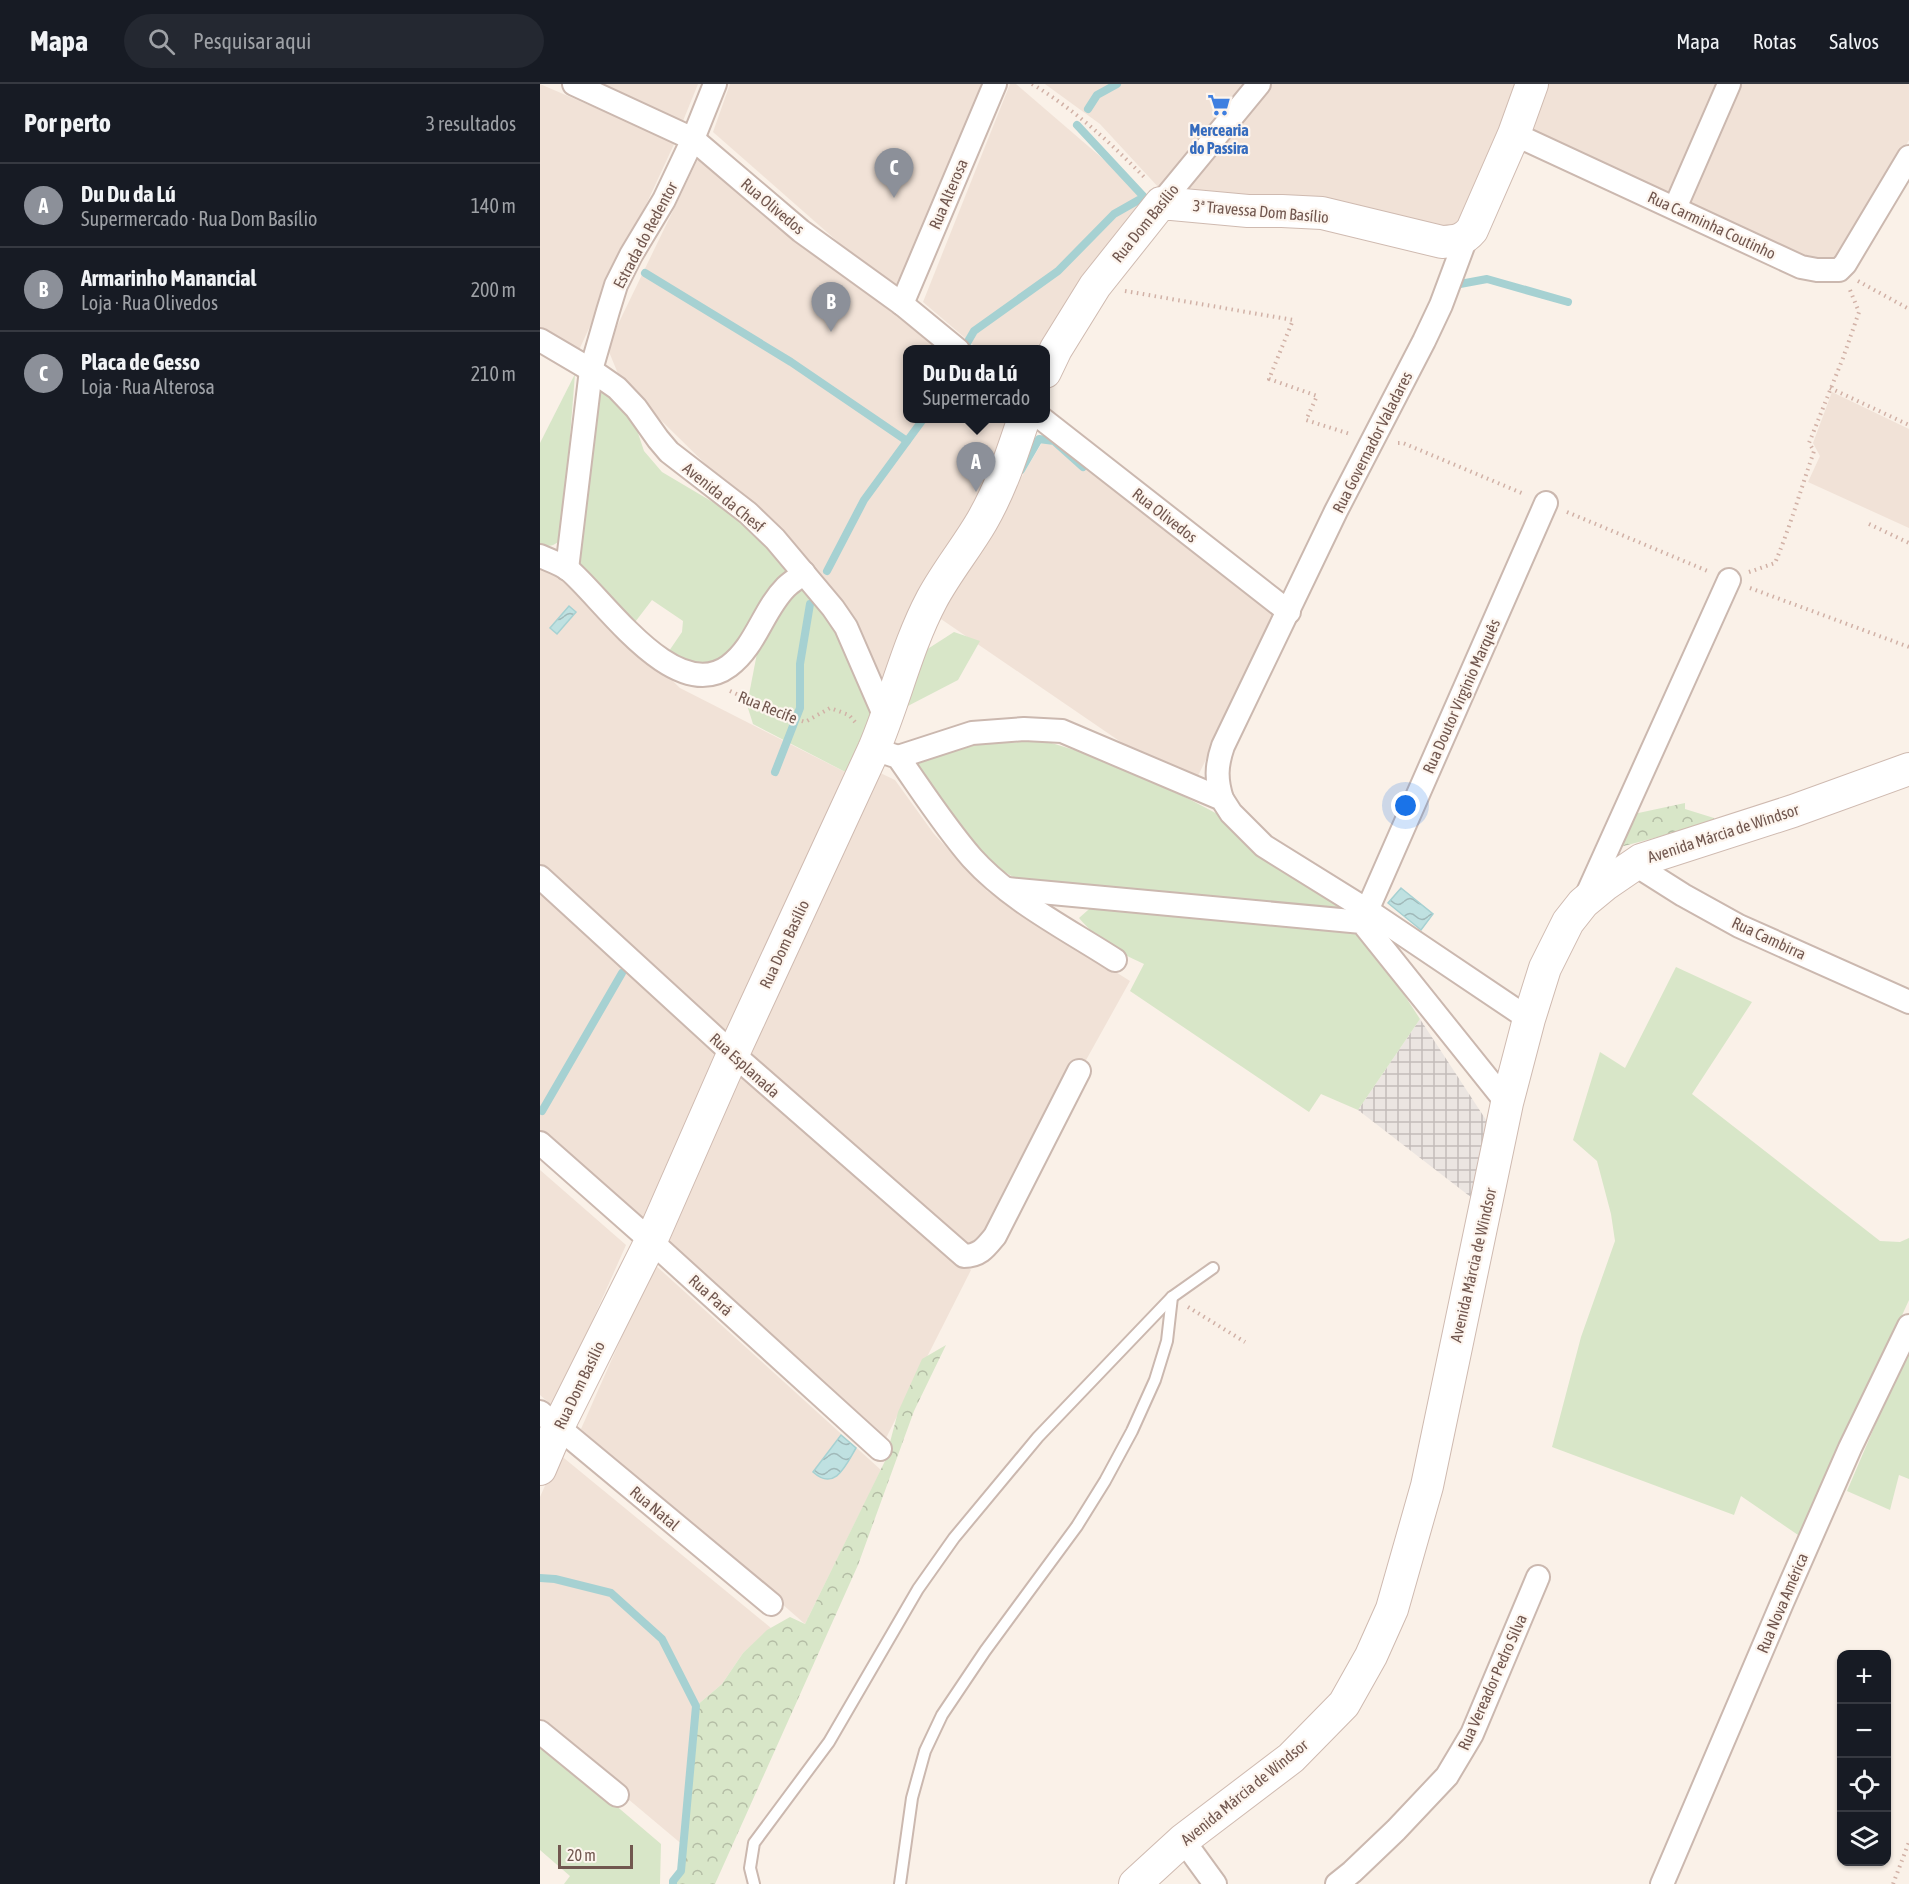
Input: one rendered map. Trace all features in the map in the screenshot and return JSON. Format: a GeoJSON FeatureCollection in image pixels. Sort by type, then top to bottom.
{"type":"FeatureCollection","features":[{"type":"Feature","properties":{"kind":"street","name":"Rua Olivedos"},"geometry":{"type":"LineString","coordinates":[[574,84],[693,139],[801,231],[902,304],[952,345]]}},
{"type":"Feature","properties":{"kind":"street","name":"Estrada do Redentor"},"geometry":{"type":"LineString","coordinates":[[567,569],[591,370],[616,285],[664,200],[693,139],[715,84]]}},
{"type":"Feature","properties":{"kind":"street","name":"Rua Alterosa"},"geometry":{"type":"LineString","coordinates":[[902,304],[994,84]]}},
{"type":"Feature","properties":{"kind":"street","name":"Rua Dom Basílio"},"geometry":{"type":"LineString","coordinates":[[1050,362],[1068,328],[1095,286],[1259,84]]}},
{"type":"Feature","properties":{"kind":"street","name":"Rua Governador Valadares"},"geometry":{"type":"LineString","coordinates":[[1222,799],[1216,771],[1223,746],[1336,511],[1441,305],[1466,238],[1472,230],[1514,135],[1532,84]]}},
{"type":"Feature","properties":{"kind":"street"},"geometry":{"type":"LineString","coordinates":[[1675,208],[1730,84]]}},
{"type":"Feature","properties":{"kind":"street","name":"Rua Carminha Coutinho"},"geometry":{"type":"LineString","coordinates":[[1514,135],[1801,267],[1839,270]]}},
{"type":"Feature","properties":{"kind":"street"},"geometry":{"type":"LineString","coordinates":[[1839,270],[1852,253],[1909,158]]}},
{"type":"Feature","properties":{"kind":"street","name":"3ª Travessa Dom Basílio"},"geometry":{"type":"LineString","coordinates":[[1162,201],[1248,211],[1322,213],[1442,242],[1454,242],[1466,238]]}},
{"type":"Feature","properties":{"kind":"street","name":"Avenida da Chesf"},"geometry":{"type":"LineString","coordinates":[[540,340],[617,388],[674,456],[748,513],[775,539],[846,627],[886,719]]}},
{"type":"Feature","properties":{"kind":"street","name":"Rua Dom Basílio"},"geometry":{"type":"LineString","coordinates":[[540,1469],[549,1419],[651,1241],[732,1054],[886,753],[886,719],[921,622],[933,597],[993,500],[1022,423]]}},
{"type":"Feature","properties":{"kind":"street","name":"Rua Olivedos"},"geometry":{"type":"LineString","coordinates":[[1047,423],[1289,612]]}},
{"type":"Feature","properties":{"kind":"street","name":"Rua Doutor Virginio Marquês"},"geometry":{"type":"LineString","coordinates":[[1365,916],[1546,503]]}},
{"type":"Feature","properties":{"kind":"street"},"geometry":{"type":"LineString","coordinates":[[540,556],[567,569],[652,653],[669,664],[697,675],[718,673],[736,660],[785,588],[804,573]]}},
{"type":"Feature","properties":{"kind":"street"},"geometry":{"type":"LineString","coordinates":[[1583,903],[1729,580]]}},
{"type":"Feature","properties":{"kind":"street"},"geometry":{"type":"LineString","coordinates":[[1115,960],[1036,910],[1008,890],[973,859],[886,753],[972,733],[1024,729],[1062,731],[1222,799],[1231,813],[1264,846],[1365,916],[1528,1019]]}},
{"type":"Feature","properties":{"kind":"street","name":"Avenida Márcia de Windsor"},"geometry":{"type":"LineString","coordinates":[[1135,1884],[1183,1840],[1291,1758],[1344,1704],[1375,1647],[1392,1609],[1427,1486],[1507,1103],[1528,1019],[1545,968],[1568,922],[1583,903],[1634,864],[1661,852],[1793,811],[1909,769]]}},
{"type":"Feature","properties":{"kind":"street","name":"Rua Cambirra"},"geometry":{"type":"LineString","coordinates":[[1634,864],[1739,926],[1909,1002]]}},
{"type":"Feature","properties":{"kind":"street","name":"Rua Esplanada"},"geometry":{"type":"LineString","coordinates":[[540,877],[732,1054],[964,1256],[973,1256],[983,1251],[994,1236],[1079,1071]]}},
{"type":"Feature","properties":{"kind":"street"},"geometry":{"type":"LineString","coordinates":[[1008,890],[1365,916],[1507,1103]]}},
{"type":"Feature","properties":{"kind":"street","name":"Rua Pará"},"geometry":{"type":"LineString","coordinates":[[540,1143],[880,1449]]}},
{"type":"Feature","properties":{"kind":"street","name":"Rua Nova América"},"geometry":{"type":"LineString","coordinates":[[1662,1884],[1850,1448],[1909,1326]]}},
{"type":"Feature","properties":{"kind":"street","name":"Rua Natal"},"geometry":{"type":"LineString","coordinates":[[549,1419],[771,1604]]}},
{"type":"Feature","properties":{"kind":"street","name":"Rua Vereador Pedro Silva"},"geometry":{"type":"LineString","coordinates":[[1337,1884],[1396,1830],[1446,1776],[1472,1734],[1538,1577]]}},
{"type":"Feature","properties":{"kind":"street"},"geometry":{"type":"LineString","coordinates":[[540,1732],[617,1795]]}},
{"type":"Feature","properties":{"kind":"street"},"geometry":{"type":"LineString","coordinates":[[1183,1840],[1215,1884]]}},
{"type":"Feature","properties":{"kind":"lane"},"geometry":{"type":"LineString","coordinates":[[754,1884],[750,1868],[754,1843],[829,1742],[918,1589],[942,1555],[1038,1437],[1172,1297],[1213,1268]]}},
{"type":"Feature","properties":{"kind":"lane"},"geometry":{"type":"LineString","coordinates":[[900,1884],[912,1798],[925,1751],[942,1715],[985,1651],[1077,1526],[1105,1481],[1132,1431],[1155,1380],[1167,1341],[1172,1297]]}},
{"type":"Feature","properties":{"kind":"path"},"geometry":{"type":"LineString","coordinates":[[1032,84],[1054,97],[1122,155],[1162,201]]}},
{"type":"Feature","properties":{"kind":"path"},"geometry":{"type":"LineString","coordinates":[[1839,270],[1909,309]]}},
{"type":"Feature","properties":{"kind":"path"},"geometry":{"type":"LineString","coordinates":[[1729,580],[1775,563],[1790,527],[1814,451],[1809,443],[1830,387],[1844,358],[1859,312],[1839,270]]}},
{"type":"Feature","properties":{"kind":"path"},"geometry":{"type":"LineString","coordinates":[[1095,286],[1293,320],[1269,379],[1317,396],[1306,420],[1372,442]]}},
{"type":"Feature","properties":{"kind":"path"},"geometry":{"type":"LineString","coordinates":[[1830,387],[1909,425]]}},
{"type":"Feature","properties":{"kind":"path"},"geometry":{"type":"LineString","coordinates":[[1869,524],[1909,543]]}},
{"type":"Feature","properties":{"kind":"path"},"geometry":{"type":"LineString","coordinates":[[1729,580],[1909,647]]}},
{"type":"Feature","properties":{"kind":"path","name":"Rua Recife"},"geometry":{"type":"LineString","coordinates":[[697,675],[777,713],[805,722],[830,708],[849,715],[886,753]]}},
{"type":"Feature","properties":{"kind":"path"},"geometry":{"type":"LineString","coordinates":[[1172,1297],[1245,1342]]}},
{"type":"Feature","properties":{"kind":"path"},"geometry":{"type":"LineString","coordinates":[[1893,1884],[1909,1842]]}},
{"type":"Feature","properties":{"kind":"shaded area"},"geometry":{"type":"Polygon","coordinates":[[[540,84],[675,142],[579,350],[540,329],[540,84]]]}},
{"type":"Feature","properties":{"kind":"shaded area"},"geometry":{"type":"Polygon","coordinates":[[[603,84],[698,84],[683,121],[603,84]]]}},
{"type":"Feature","properties":{"kind":"shaded area"},"geometry":{"type":"Polygon","coordinates":[[[730,84],[984,84],[895,292],[713,132],[730,84]]]}},
{"type":"Feature","properties":{"kind":"shaded area"},"geometry":{"type":"Polygon","coordinates":[[[1010,84],[1016,84],[1152,201],[1049,345],[973,345],[923,302],[1010,84]]]}},
{"type":"Feature","properties":{"kind":"shaded area"},"geometry":{"type":"Polygon","coordinates":[[[1045,84],[1252,84],[1161,190],[1100,124],[1045,84]]]}},
{"type":"Feature","properties":{"kind":"shaded area"},"geometry":{"type":"Polygon","coordinates":[[[1266,84],[1526,84],[1463,229],[1170,199],[1266,84]]]}},
{"type":"Feature","properties":{"kind":"shaded area"},"geometry":{"type":"Polygon","coordinates":[[[1538,84],[1723,84],[1675,196],[1521,126],[1538,84]]]}},
{"type":"Feature","properties":{"kind":"shaded area"},"geometry":{"type":"Polygon","coordinates":[[[1734,84],[1909,84],[1909,140],[1837,267],[1829,269],[1682,203],[1734,84]]]}},
{"type":"Feature","properties":{"kind":"shaded area"},"geometry":{"type":"Polygon","coordinates":[[[698,159],[933,345],[903,345],[903,423],[1017,423],[887,696],[843,609],[811,564],[621,381],[607,347],[698,159]]]}},
{"type":"Feature","properties":{"kind":"shaded area"},"geometry":{"type":"Polygon","coordinates":[[[1832,392],[1909,429],[1909,528],[1808,482],[1820,456],[1813,443],[1832,392]]]}},
{"type":"Feature","properties":{"kind":"shaded area"},"geometry":{"type":"Polygon","coordinates":[[[1049,431],[1278,611],[1197,778],[1153,764],[938,617],[1049,431]]]}},
{"type":"Feature","properties":{"kind":"shaded area"},"geometry":{"type":"Polygon","coordinates":[[[540,567],[566,578],[680,688],[847,773],[727,1040],[540,865],[540,567]]]}},
{"type":"Feature","properties":{"kind":"shaded area"},"geometry":{"type":"Polygon","coordinates":[[[874,770],[895,780],[934,834],[987,891],[1130,981],[981,1249],[974,1251],[742,1054],[874,770]]]}},
{"type":"Feature","properties":{"kind":"shaded area"},"geometry":{"type":"Polygon","coordinates":[[[540,890],[718,1055],[642,1225],[540,1136],[540,890]]]}},
{"type":"Feature","properties":{"kind":"shaded area"},"geometry":{"type":"Polygon","coordinates":[[[1420,1019],[1490,1126],[1472,1198],[1358,1110],[1420,1019]]]}},
{"type":"Feature","properties":{"kind":"shaded area"},"geometry":{"type":"Polygon","coordinates":[[[735,1064],[971,1270],[884,1442],[662,1242],[735,1064]]]}},
{"type":"Feature","properties":{"kind":"shaded area"},"geometry":{"type":"Polygon","coordinates":[[[540,1170],[626,1245],[554,1407],[540,1395],[540,1170]]]}},
{"type":"Feature","properties":{"kind":"shaded area"},"geometry":{"type":"Polygon","coordinates":[[[654,1264],[881,1470],[805,1624],[581,1429],[654,1264]]]}},
{"type":"Feature","properties":{"kind":"shaded area"},"geometry":{"type":"Polygon","coordinates":[[[559,1454],[771,1628],[743,1653],[722,1684],[696,1706],[684,1846],[540,1725],[540,1497],[559,1454]]]}},
{"type":"Feature","properties":{"kind":"green space"},"geometry":{"type":"Polygon","coordinates":[[[575,374],[562,538],[552,545],[540,545],[540,443],[575,374]]]}},
{"type":"Feature","properties":{"kind":"green space"},"geometry":{"type":"Polygon","coordinates":[[[594,382],[623,406],[636,427],[644,451],[662,472],[743,520],[791,565],[753,630],[717,664],[695,668],[669,651],[682,632],[683,621],[652,600],[632,626],[574,565],[594,382]]]}},
{"type":"Feature","properties":{"kind":"green space"},"geometry":{"type":"Polygon","coordinates":[[[800,584],[811,589],[835,630],[877,713],[853,776],[753,724],[747,705],[758,648],[774,615],[800,584]]]}},
{"type":"Feature","properties":{"kind":"green space"},"geometry":{"type":"Polygon","coordinates":[[[954,632],[980,641],[958,680],[904,708],[926,650],[954,632]]]}},
{"type":"Feature","properties":{"kind":"green space"},"geometry":{"type":"Polygon","coordinates":[[[1045,741],[1107,760],[1225,818],[1269,863],[1341,905],[1353,917],[1019,879],[1004,872],[973,845],[906,762],[981,744],[1045,741]]]}},
{"type":"Feature","properties":{"kind":"green space"},"geometry":{"type":"Polygon","coordinates":[[[1685,803],[1685,809],[1714,818],[1715,822],[1601,852],[1615,818],[1685,803]]]}},
{"type":"Feature","properties":{"kind":"green space"},"geometry":{"type":"Polygon","coordinates":[[[1096,903],[1363,932],[1420,1019],[1358,1110],[1321,1094],[1309,1112],[1130,991],[1144,964],[1109,945],[1079,918],[1096,903]]]}},
{"type":"Feature","properties":{"kind":"green space"},"geometry":{"type":"Polygon","coordinates":[[[1676,967],[1752,1002],[1692,1094],[1880,1241],[1900,1242],[1909,1238],[1909,1300],[1801,1537],[1741,1496],[1734,1515],[1552,1447],[1581,1337],[1615,1241],[1611,1214],[1597,1161],[1573,1140],[1600,1052],[1625,1068],[1676,967]]]}},
{"type":"Feature","properties":{"kind":"green space"},"geometry":{"type":"Polygon","coordinates":[[[946,1345],[914,1411],[858,1565],[715,1884],[673,1884],[681,1871],[696,1706],[722,1684],[743,1653],[767,1630],[790,1617],[805,1624],[885,1461],[898,1412],[922,1359],[946,1345]]]}},
{"type":"Feature","properties":{"kind":"green space"},"geometry":{"type":"Polygon","coordinates":[[[1909,1346],[1909,1479],[1899,1475],[1890,1510],[1847,1491],[1909,1346]]]}},
{"type":"Feature","properties":{"kind":"green space"},"geometry":{"type":"Polygon","coordinates":[[[540,1741],[661,1844],[660,1884],[564,1884],[570,1876],[540,1850],[540,1741]]]}},
{"type":"Feature","properties":{"kind":"water"},"geometry":{"type":"Polygon","coordinates":[[[569,606],[576,612],[557,634],[550,628],[569,606]]]}},
{"type":"Feature","properties":{"kind":"water"},"geometry":{"type":"Polygon","coordinates":[[[1401,888],[1433,914],[1421,930],[1388,903],[1401,888]]]}},
{"type":"Feature","properties":{"kind":"water"},"geometry":{"type":"Polygon","coordinates":[[[841,1435],[856,1448],[839,1474],[828,1479],[821,1477],[813,1472],[841,1435]]]}},
{"type":"Feature","properties":{"kind":"waterway"},"geometry":{"type":"LineString","coordinates":[[1088,109],[1097,95],[1117,84]]}},
{"type":"Feature","properties":{"kind":"waterway"},"geometry":{"type":"LineString","coordinates":[[966,345],[974,331],[1058,271],[1114,214],[1144,197],[1077,125]]}},
{"type":"Feature","properties":{"kind":"waterway"},"geometry":{"type":"LineString","coordinates":[[645,273],[791,362],[907,441]]}},
{"type":"Feature","properties":{"kind":"waterway"},"geometry":{"type":"LineString","coordinates":[[1460,284],[1487,279],[1568,302]]}},
{"type":"Feature","properties":{"kind":"waterway"},"geometry":{"type":"LineString","coordinates":[[827,571],[864,500],[920,423]]}},
{"type":"Feature","properties":{"kind":"waterway"},"geometry":{"type":"LineString","coordinates":[[1021,470],[1039,439],[1054,441],[1083,467]]}},
{"type":"Feature","properties":{"kind":"waterway"},"geometry":{"type":"LineString","coordinates":[[775,772],[800,708],[800,664],[810,604]]}},
{"type":"Feature","properties":{"kind":"waterway"},"geometry":{"type":"LineString","coordinates":[[542,1111],[622,973]]}},
{"type":"Feature","properties":{"kind":"waterway"},"geometry":{"type":"LineString","coordinates":[[540,1578],[555,1579],[611,1593],[662,1639],[696,1706],[681,1871],[673,1884]]}},
{"type":"Feature","properties":{"kind":"place","name":"Mercearia do Passira"},"geometry":{"type":"Point","coordinates":[1219,105]}},
{"type":"Feature","properties":{"kind":"place","name":"Placa de Gesso"},"geometry":{"type":"Point","coordinates":[894,198]}},
{"type":"Feature","properties":{"kind":"place","name":"Armarinho Manancial"},"geometry":{"type":"Point","coordinates":[831,332]}},
{"type":"Feature","properties":{"kind":"place","name":"Du Du da Lú"},"geometry":{"type":"Point","coordinates":[976,492]}}]}
